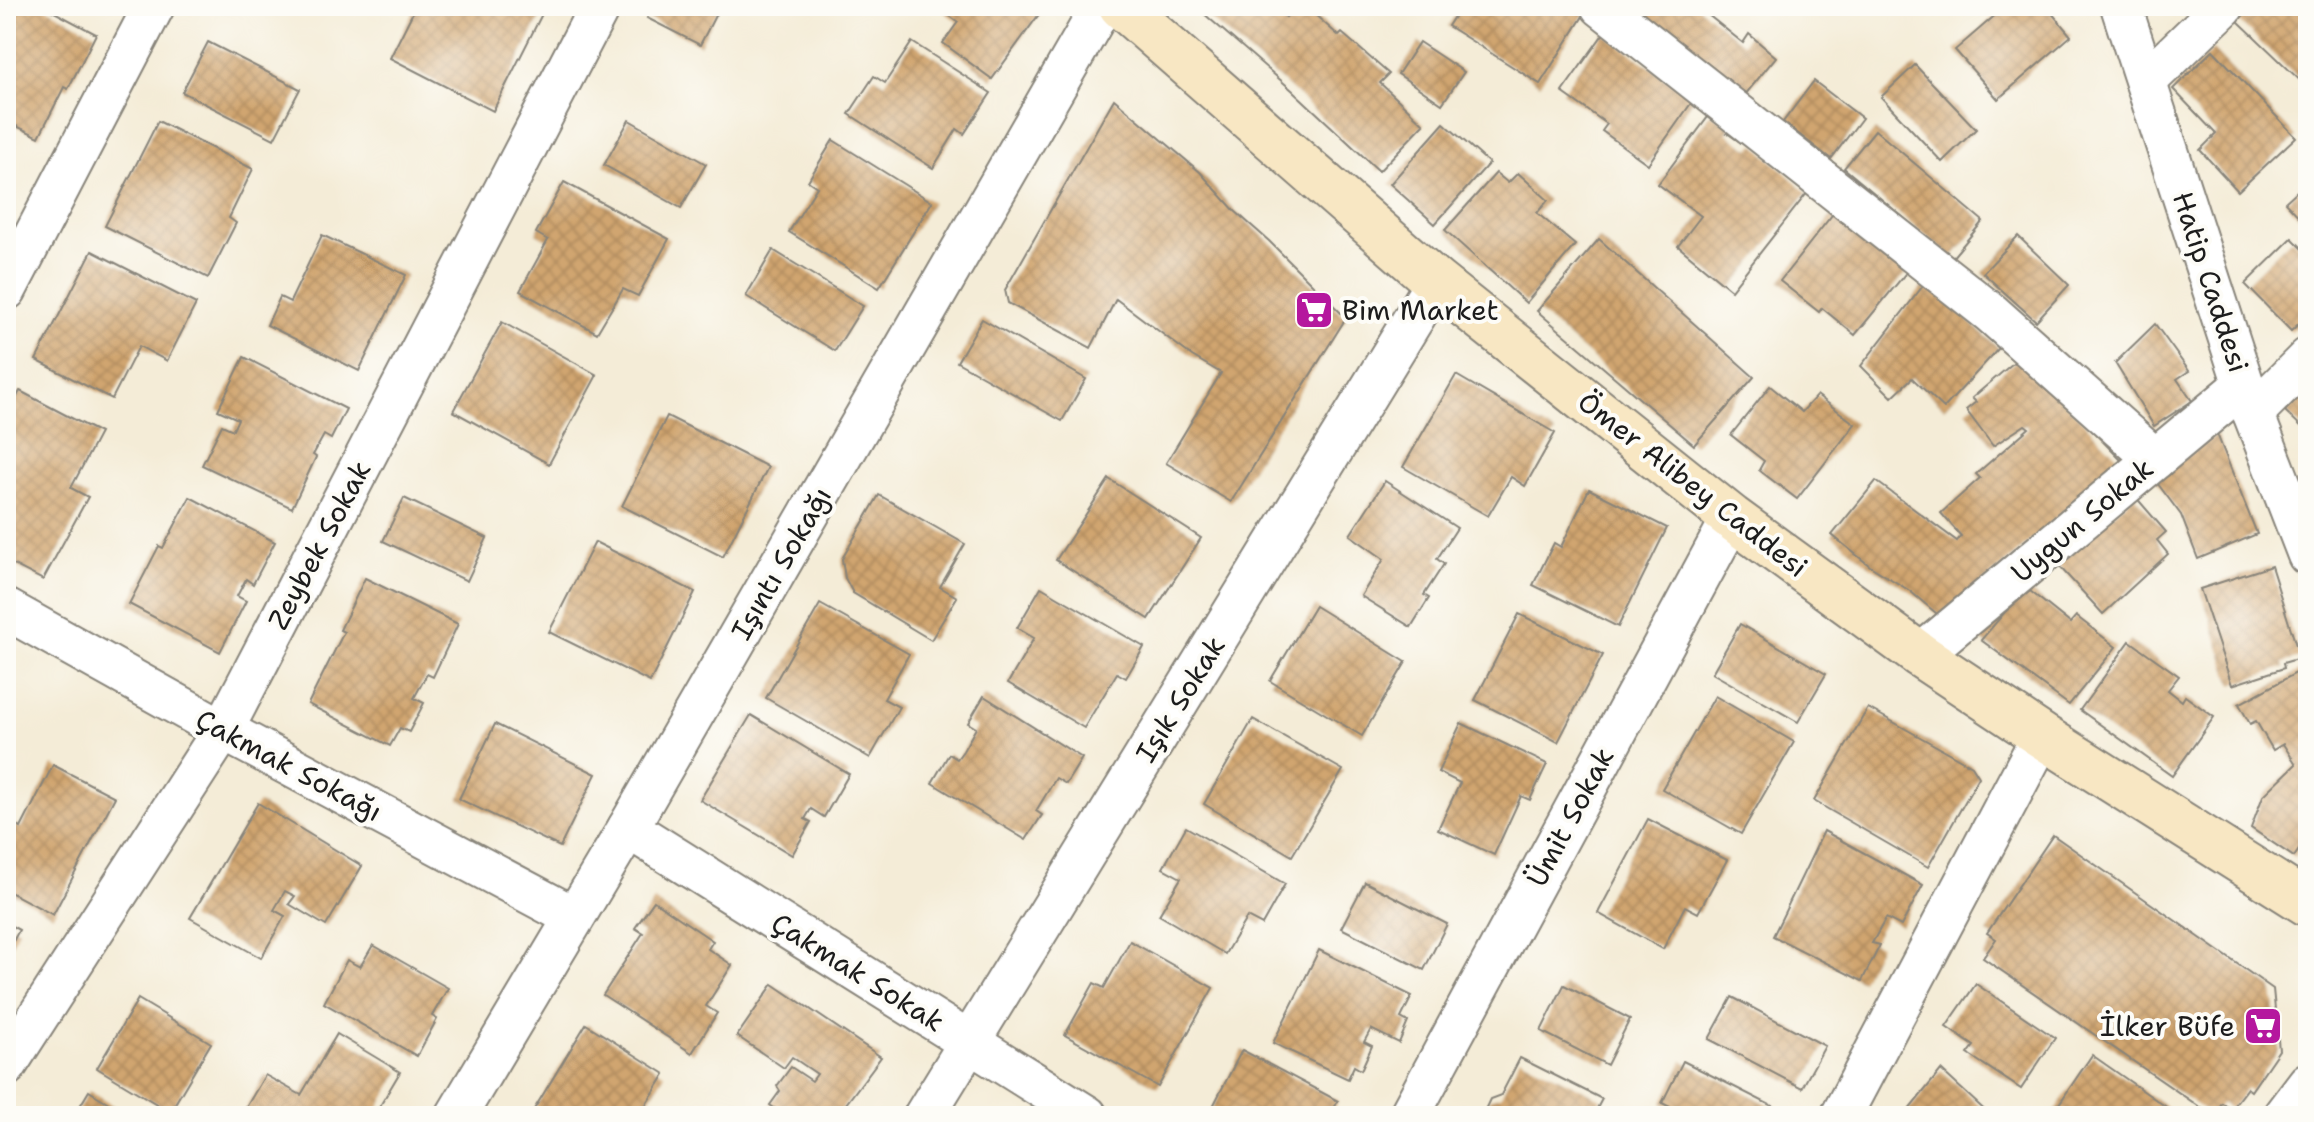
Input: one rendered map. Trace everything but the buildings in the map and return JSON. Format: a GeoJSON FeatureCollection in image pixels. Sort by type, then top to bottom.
{"type":"FeatureCollection","features":[{"type":"Feature","properties":{"kind":"main road","name":"Ömer Alibey Caddesi"},"geometry":{"type":"LineString","coordinates":[[1121,6],[1436,282],[1732,518],[1920,655],[2301,904]]}},
{"type":"Feature","properties":{"kind":"street"},"geometry":{"type":"LineString","coordinates":[[6,290],[154,6]]}},
{"type":"Feature","properties":{"kind":"street","name":"Zeybek Sokak"},"geometry":{"type":"LineString","coordinates":[[6,1066],[223,730],[600,6]]}},
{"type":"Feature","properties":{"kind":"street","name":"Işıntı Sokağı"},"geometry":{"type":"LineString","coordinates":[[456,1116],[628,828],[1102,6]]}},
{"type":"Feature","properties":{"kind":"street"},"geometry":{"type":"LineString","coordinates":[[1601,6],[1991,313],[2155,459]]}},
{"type":"Feature","properties":{"kind":"street","name":"Hatip Caddesi"},"geometry":{"type":"LineString","coordinates":[[2121,6],[2249,399],[2308,555]]}},
{"type":"Feature","properties":{"kind":"street"},"geometry":{"type":"LineString","coordinates":[[2146,81],[2224,6]]}},
{"type":"Feature","properties":{"kind":"street","name":"Işık Sokak"},"geometry":{"type":"LineString","coordinates":[[924,1116],[1436,282]]}},
{"type":"Feature","properties":{"kind":"street","name":"Uygun Sokak"},"geometry":{"type":"LineString","coordinates":[[1920,655],[2155,459],[2308,358]]}},
{"type":"Feature","properties":{"kind":"street","name":"Ümit Sokak"},"geometry":{"type":"LineString","coordinates":[[1409,1116],[1732,518]]}},
{"type":"Feature","properties":{"kind":"street","name":"Çakmak Sokağı"},"geometry":{"type":"LineString","coordinates":[[6,609],[223,730],[574,917]]}},
{"type":"Feature","properties":{"kind":"street"},"geometry":{"type":"LineString","coordinates":[[1841,1116],[2042,736]]}},
{"type":"Feature","properties":{"kind":"street","name":"Çakmak Sokak"},"geometry":{"type":"LineString","coordinates":[[628,828],[1087,1116]]}},
{"type":"Feature","properties":{"kind":"street"},"geometry":{"type":"LineString","coordinates":[[2283,1116],[2308,1083]]}},
{"type":"Feature","properties":{"kind":"place","name":"Bim Market"},"geometry":{"type":"Point","coordinates":[1314,310]}},
{"type":"Feature","properties":{"kind":"place","name":"İlker Büfe"},"geometry":{"type":"Point","coordinates":[2263,1026]}}]}
